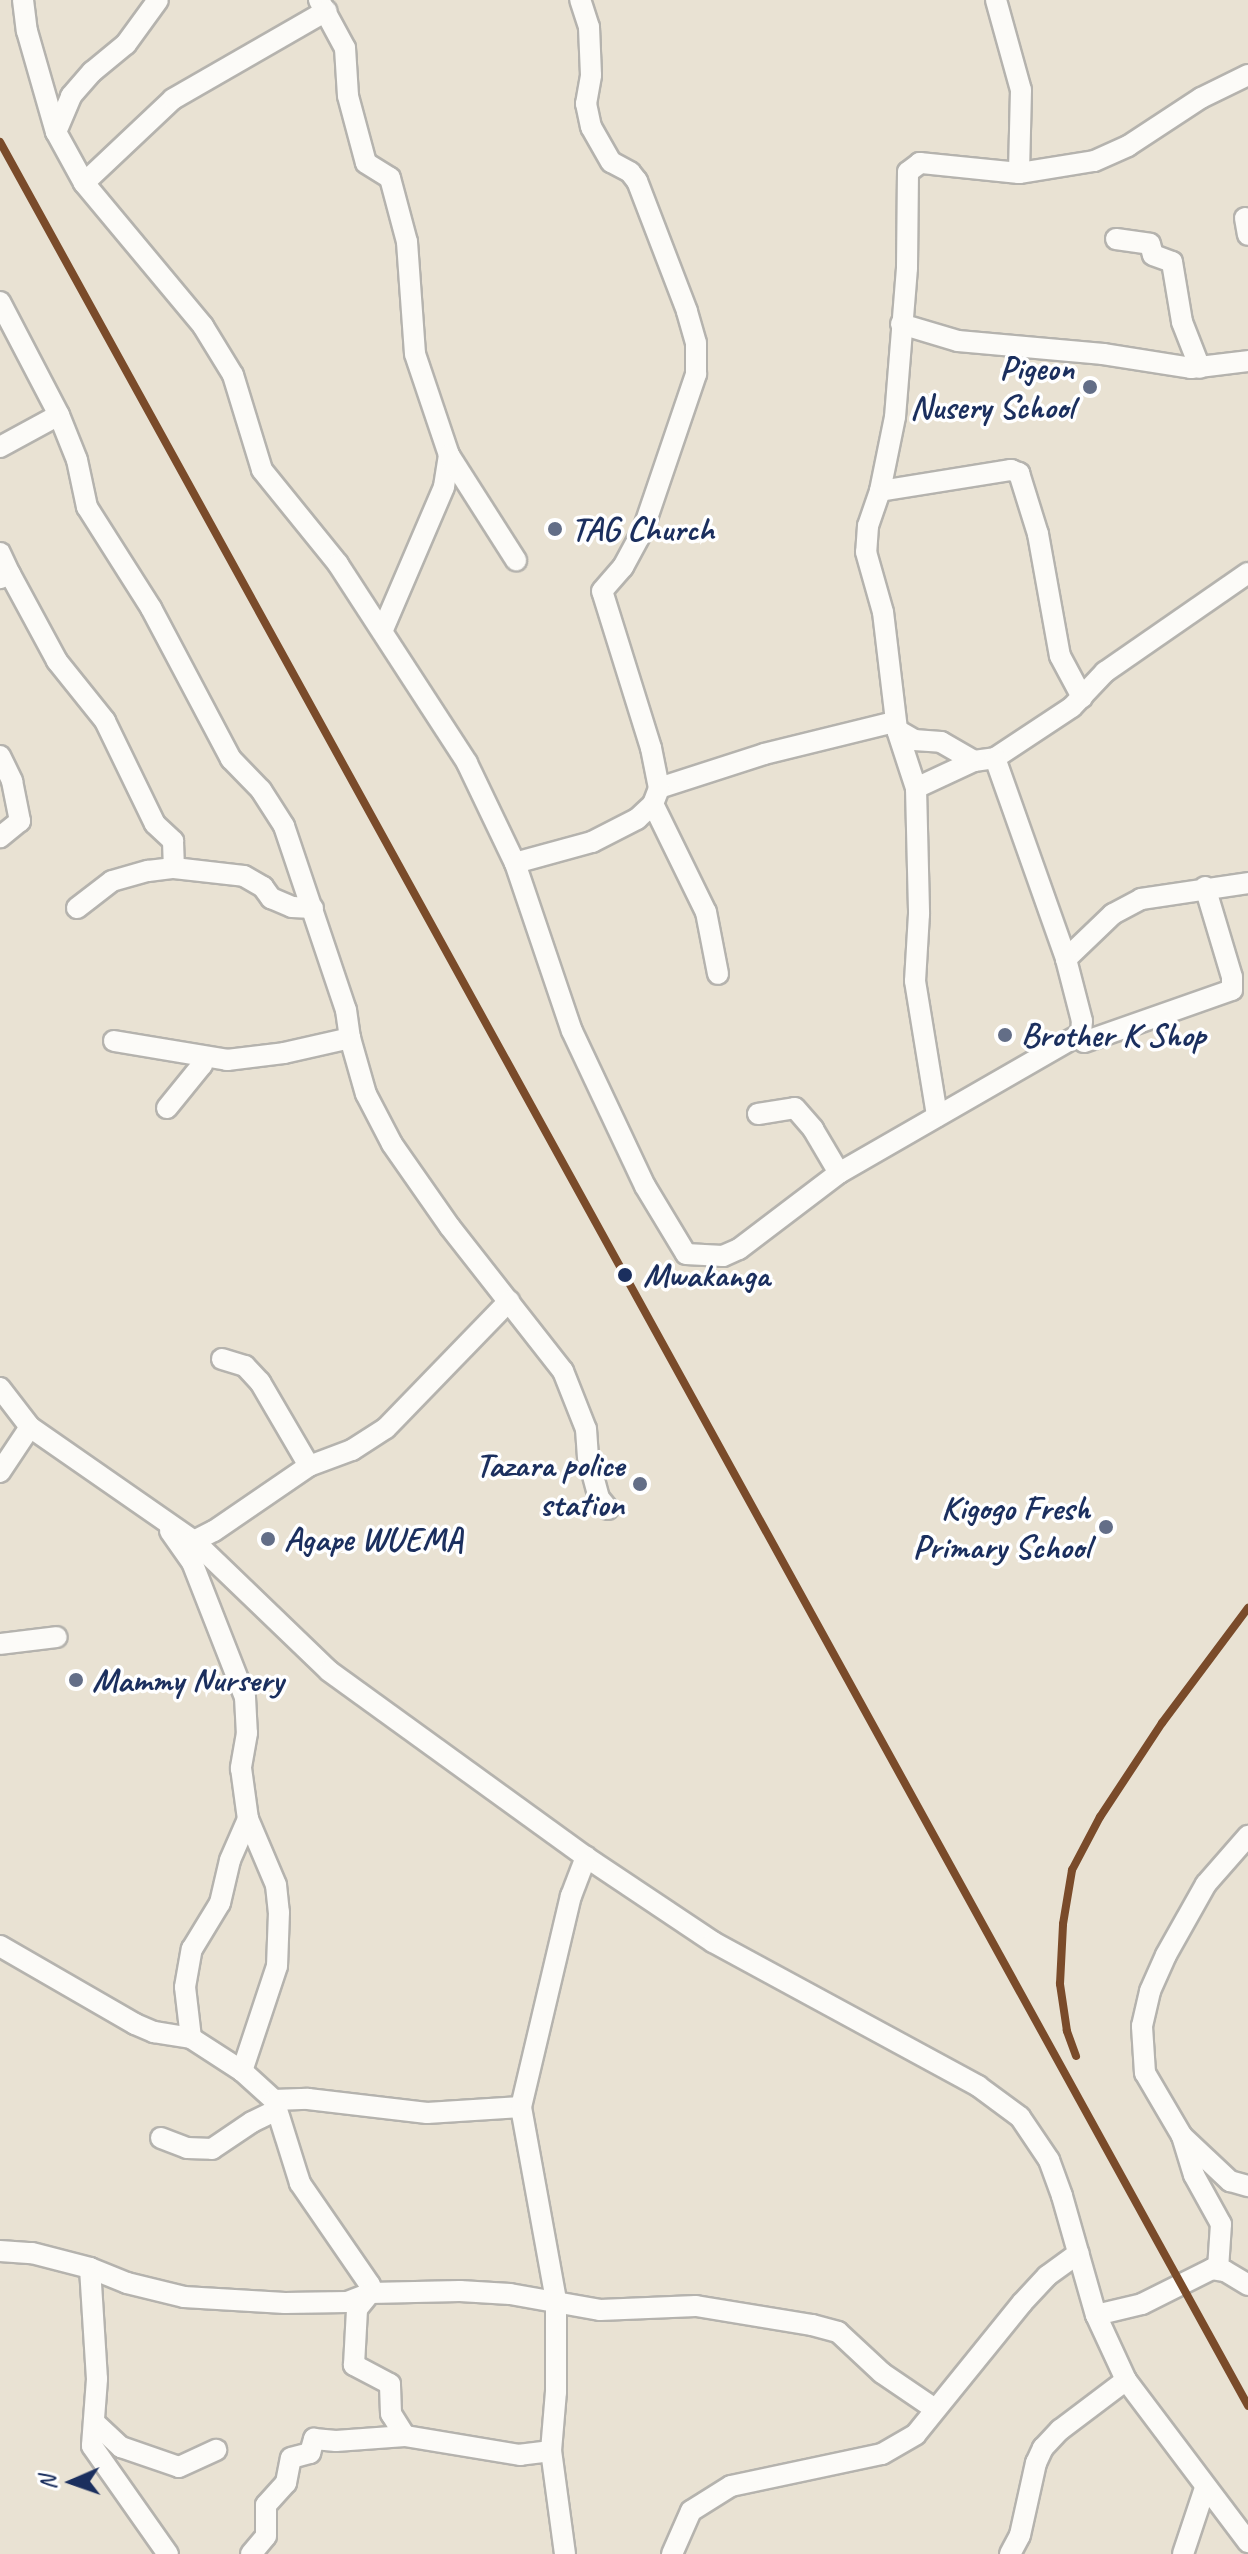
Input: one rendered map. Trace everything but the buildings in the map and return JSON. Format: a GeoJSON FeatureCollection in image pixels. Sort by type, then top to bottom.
{"type":"FeatureCollection","features":[{"type":"Feature","properties":{"kind":"street"},"geometry":{"type":"LineString","coordinates":[[23,0],[27,31],[56,132],[84,183],[203,326],[233,375],[262,470],[338,564],[383,629],[467,763],[515,863],[572,1031],[645,1186],[686,1254],[723,1256],[739,1249],[839,1173],[1081,1034],[1082,1021],[1066,959],[985,760],[941,742],[914,740],[896,726],[764,754],[656,796],[637,819],[592,842],[515,863]]}},
{"type":"Feature","properties":{"kind":"street"},"geometry":{"type":"LineString","coordinates":[[56,132],[71,96],[92,72],[126,44],[158,0]]}},
{"type":"Feature","properties":{"kind":"street"},"geometry":{"type":"LineString","coordinates":[[580,0],[589,27],[591,75],[586,104],[591,127],[611,162],[630,172],[637,181],[687,311],[696,343],[696,374],[643,530],[623,567],[602,591],[651,748],[656,796],[706,912],[718,974]]}},
{"type":"Feature","properties":{"kind":"street"},"geometry":{"type":"LineString","coordinates":[[996,0],[1021,90],[1019,173]]}},
{"type":"Feature","properties":{"kind":"street"},"geometry":{"type":"LineString","coordinates":[[84,183],[173,99],[322,5],[345,48],[348,96],[366,163],[390,178],[407,242],[415,354],[449,455],[495,532],[516,560]]}},
{"type":"Feature","properties":{"kind":"street"},"geometry":{"type":"LineString","coordinates":[[937,1116],[915,981],[919,914],[916,788],[896,726],[883,612],[866,552],[868,526],[880,491],[895,417],[907,268],[908,172],[920,163],[1019,173],[1094,161],[1128,146],[1201,98],[1248,75]]}},
{"type":"Feature","properties":{"kind":"street"},"geometry":{"type":"LineString","coordinates":[[1116,239],[1150,244],[1153,255],[1172,262],[1182,322],[1200,368]]}},
{"type":"Feature","properties":{"kind":"street"},"geometry":{"type":"LineString","coordinates":[[0,302],[59,415],[77,460],[87,507],[151,608],[231,759],[261,790],[284,826],[346,1010],[350,1038],[366,1094],[392,1144],[450,1227],[563,1371],[586,1429],[588,1457],[599,1498],[608,1509]]}},
{"type":"Feature","properties":{"kind":"street"},"geometry":{"type":"LineString","coordinates":[[901,324],[958,341],[1200,368],[1248,361]]}},
{"type":"Feature","properties":{"kind":"street"},"geometry":{"type":"LineString","coordinates":[[0,447],[59,415]]}},
{"type":"Feature","properties":{"kind":"street"},"geometry":{"type":"LineString","coordinates":[[383,629],[444,487],[449,455]]}},
{"type":"Feature","properties":{"kind":"street"},"geometry":{"type":"LineString","coordinates":[[880,491],[1011,470],[1019,473],[1038,534],[1060,656],[1082,697]]}},
{"type":"Feature","properties":{"kind":"street"},"geometry":{"type":"LineString","coordinates":[[0,553],[5,576],[62,668],[105,721],[155,824],[173,841],[174,868]]}},
{"type":"Feature","properties":{"kind":"street"},"geometry":{"type":"LineString","coordinates":[[916,788],[985,760],[1082,697],[1105,672],[1248,573]]}},
{"type":"Feature","properties":{"kind":"street"},"geometry":{"type":"LineString","coordinates":[[0,756],[12,781],[20,820],[0,837]]}},
{"type":"Feature","properties":{"kind":"street"},"geometry":{"type":"LineString","coordinates":[[77,908],[112,881],[174,868],[244,876],[263,887],[271,898],[292,907],[313,908]]}},
{"type":"Feature","properties":{"kind":"street"},"geometry":{"type":"LineString","coordinates":[[1066,959],[1113,914],[1141,899],[1205,887],[1248,883]]}},
{"type":"Feature","properties":{"kind":"street"},"geometry":{"type":"LineString","coordinates":[[1084,1042],[1232,990],[1232,977],[1205,887]]}},
{"type":"Feature","properties":{"kind":"street"},"geometry":{"type":"LineString","coordinates":[[114,1041],[202,1057],[256,1057],[350,1038]]}},
{"type":"Feature","properties":{"kind":"street"},"geometry":{"type":"LineString","coordinates":[[167,1108],[202,1065],[202,1057]]}},
{"type":"Feature","properties":{"kind":"street"},"geometry":{"type":"LineString","coordinates":[[758,1114],[795,1108],[813,1129],[839,1173]]}},
{"type":"Feature","properties":{"kind":"street"},"geometry":{"type":"LineString","coordinates":[[194,1541],[214,1531],[309,1466],[352,1450],[386,1428],[509,1301]]}},
{"type":"Feature","properties":{"kind":"street"},"geometry":{"type":"LineString","coordinates":[[222,1359],[245,1366],[260,1382],[309,1466]]}},
{"type":"Feature","properties":{"kind":"street"},"geometry":{"type":"LineString","coordinates":[[0,1388],[30,1427],[194,1541],[329,1671],[586,1857],[713,1942],[1003,2102],[1020,2117],[1049,2160],[1096,2315],[1126,2380],[1248,2542]]}},
{"type":"Feature","properties":{"kind":"street"},"geometry":{"type":"LineString","coordinates":[[0,1472],[30,1427]]}},
{"type":"Feature","properties":{"kind":"street"},"geometry":{"type":"LineString","coordinates":[[156,1512],[192,1562],[245,1697],[247,1733],[241,1768],[248,1819],[276,1885],[279,1912],[277,1966],[242,2071]]}},
{"type":"Feature","properties":{"kind":"street"},"geometry":{"type":"LineString","coordinates":[[0,1644],[57,1637]]}},
{"type":"Feature","properties":{"kind":"street"},"geometry":{"type":"LineString","coordinates":[[191,2038],[185,1987],[192,1949],[220,1903],[230,1860],[248,1819]]}},
{"type":"Feature","properties":{"kind":"street"},"geometry":{"type":"LineString","coordinates":[[1218,2269],[1221,2224],[1194,2175],[1182,2136],[1145,2073],[1142,2026],[1150,1991],[1166,1955],[1206,1884],[1248,1836]]}},
{"type":"Feature","properties":{"kind":"street"},"geometry":{"type":"LineString","coordinates":[[565,2554],[551,2451],[556,2392],[556,2300],[521,2107],[571,1896],[586,1857]]}},
{"type":"Feature","properties":{"kind":"street"},"geometry":{"type":"LineString","coordinates":[[1226,1864],[1248,1864]]}},
{"type":"Feature","properties":{"kind":"street"},"geometry":{"type":"LineString","coordinates":[[0,1946],[135,2024],[154,2032],[191,2038],[242,2071],[275,2105],[300,2183],[370,2285],[370,2293],[357,2309],[354,2365],[390,2384],[391,2414],[405,2436]]}},
{"type":"Feature","properties":{"kind":"street"},"geometry":{"type":"LineString","coordinates":[[161,2138],[198,2150],[212,2149],[275,2105],[308,2099],[427,2113],[521,2107]]}},
{"type":"Feature","properties":{"kind":"street"},"geometry":{"type":"LineString","coordinates":[[1182,2136],[1230,2181],[1248,2186]]}},
{"type":"Feature","properties":{"kind":"street"},"geometry":{"type":"LineString","coordinates":[[0,2251],[32,2253],[90,2268],[159,2293],[184,2297],[285,2303],[347,2302],[370,2293],[460,2291],[556,2300],[600,2310],[696,2306],[833,2329],[914,2398],[935,2409]]}},
{"type":"Feature","properties":{"kind":"street"},"geometry":{"type":"LineString","coordinates":[[672,2554],[691,2511],[710,2497],[741,2483],[882,2454],[916,2434],[1022,2303],[1047,2276],[1079,2253]]}},
{"type":"Feature","properties":{"kind":"street"},"geometry":{"type":"LineString","coordinates":[[90,2268],[97,2379],[92,2446],[168,2554]]}},
{"type":"Feature","properties":{"kind":"street"},"geometry":{"type":"LineString","coordinates":[[1096,2315],[1142,2304],[1202,2272],[1218,2269],[1248,2285]]}},
{"type":"Feature","properties":{"kind":"street"},"geometry":{"type":"LineString","coordinates":[[1010,2554],[1020,2535],[1036,2463],[1043,2448],[1060,2430],[1126,2380]]}},
{"type":"Feature","properties":{"kind":"street"},"geometry":{"type":"LineString","coordinates":[[94,2422],[121,2447],[179,2467],[216,2450]]}},
{"type":"Feature","properties":{"kind":"street"},"geometry":{"type":"LineString","coordinates":[[251,2554],[266,2536],[266,2505],[286,2483],[291,2458],[310,2453],[314,2439],[405,2436],[520,2455],[551,2451]]}},
{"type":"Feature","properties":{"kind":"street"},"geometry":{"type":"LineString","coordinates":[[1183,2554],[1205,2488]]}},
{"type":"Feature","properties":{"kind":"transit line"},"geometry":{"type":"LineString","coordinates":[[0,142],[1248,2406]]}},
{"type":"Feature","properties":{"kind":"transit line"},"geometry":{"type":"LineString","coordinates":[[1076,2056],[1067,2031],[1060,1984],[1063,1924],[1072,1870],[1100,1817],[1162,1723],[1248,1608]]}},
{"type":"Feature","properties":{"kind":"place","name":"Pigeon Nusery School"},"geometry":{"type":"Point","coordinates":[1090,387]}},
{"type":"Feature","properties":{"kind":"place","name":"TAG Church"},"geometry":{"type":"Point","coordinates":[555,529]}},
{"type":"Feature","properties":{"kind":"place","name":"Brother K Shop"},"geometry":{"type":"Point","coordinates":[1005,1035]}},
{"type":"Feature","properties":{"kind":"place","name":"Mwakanga"},"geometry":{"type":"Point","coordinates":[625,1275]}},
{"type":"Feature","properties":{"kind":"place","name":"Tazara police station"},"geometry":{"type":"Point","coordinates":[640,1484]}},
{"type":"Feature","properties":{"kind":"place","name":"Kigogo Fresh Primary School"},"geometry":{"type":"Point","coordinates":[1106,1527]}},
{"type":"Feature","properties":{"kind":"place","name":"Agape WUEMA"},"geometry":{"type":"Point","coordinates":[268,1539]}},
{"type":"Feature","properties":{"kind":"place","name":"Mammy Nursery"},"geometry":{"type":"Point","coordinates":[76,1680]}}]}
